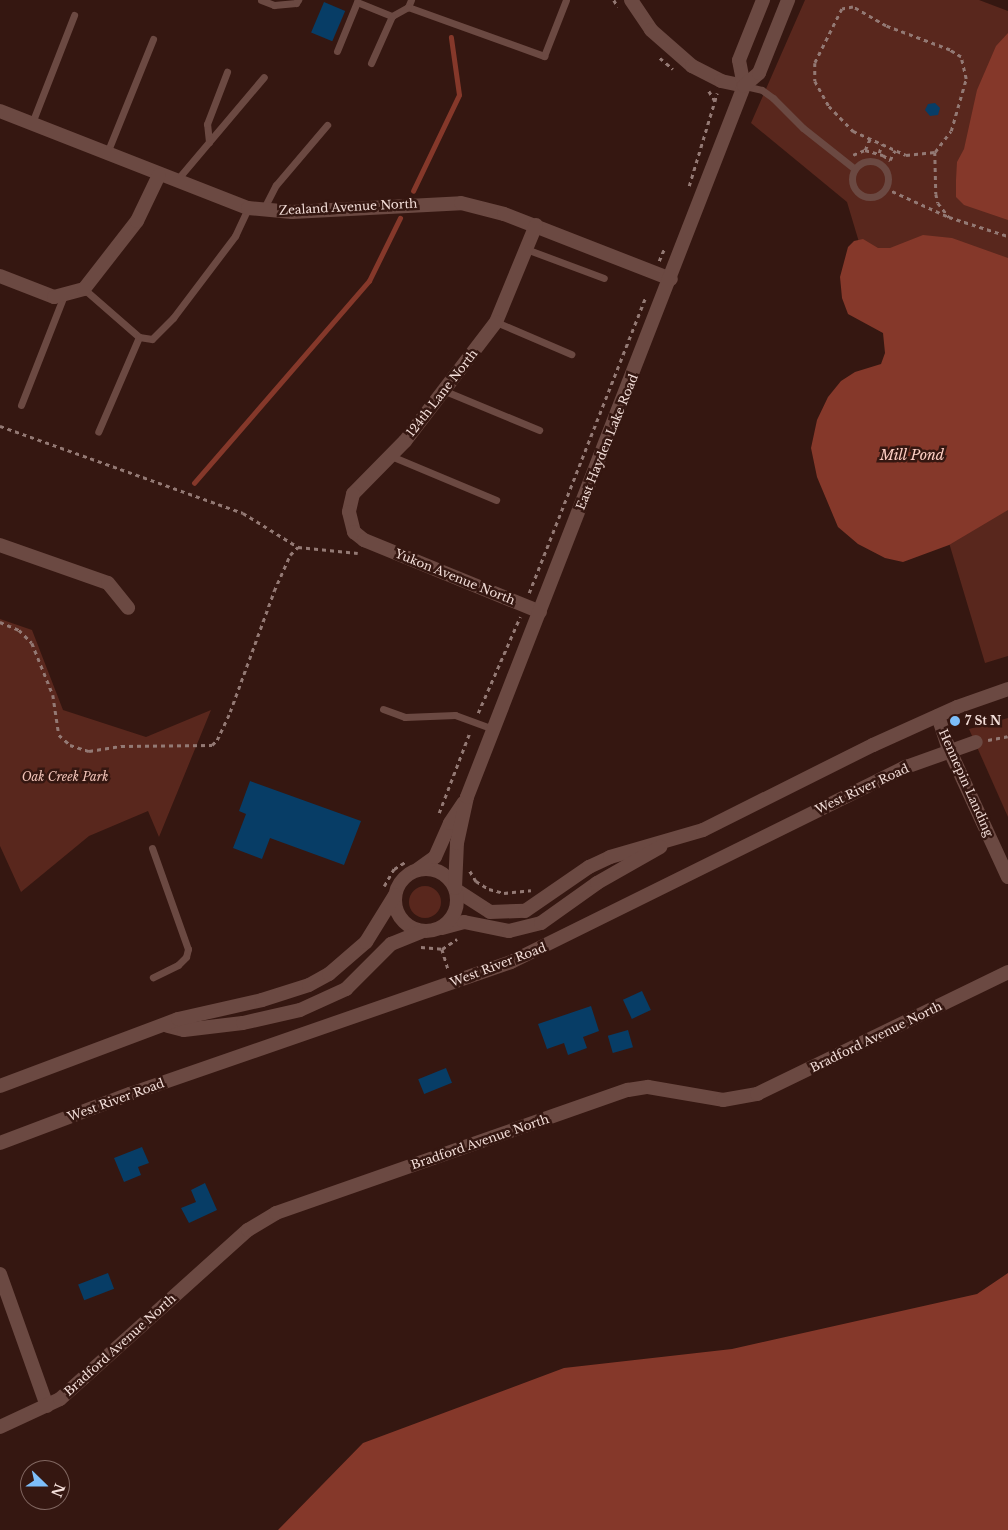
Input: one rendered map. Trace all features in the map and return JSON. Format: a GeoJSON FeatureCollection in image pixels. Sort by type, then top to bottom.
{"type":"FeatureCollection","features":[{"type":"Feature","properties":{"kind":"street"},"geometry":{"type":"LineString","coordinates":[[631,0],[651,30],[692,66],[721,81],[744,86],[739,60],[763,0]]}},
{"type":"Feature","properties":{"kind":"street","name":"East Hayden Lake Road"},"geometry":{"type":"LineString","coordinates":[[456,889],[457,843],[467,797],[672,279],[744,86],[759,72],[788,0]]}},
{"type":"Feature","properties":{"kind":"street","name":"Zealand Avenue North"},"geometry":{"type":"LineString","coordinates":[[0,111],[176,182],[248,208],[292,212],[441,201],[486,207],[672,279]]}},
{"type":"Feature","properties":{"kind":"street"},"geometry":{"type":"LineString","coordinates":[[0,276],[54,297],[84,290],[137,221],[159,175]]}},
{"type":"Feature","properties":{"kind":"street","name":"124th Lane North"},"geometry":{"type":"LineString","coordinates":[[369,542],[354,532],[349,502],[361,484],[391,456],[445,390],[496,322],[536,225]]}},
{"type":"Feature","properties":{"kind":"street","name":"Yukon Avenue North"},"geometry":{"type":"LineString","coordinates":[[369,542],[540,612]]}},
{"type":"Feature","properties":{"kind":"street"},"geometry":{"type":"LineString","coordinates":[[0,545],[108,583],[128,608]]}},
{"type":"Feature","properties":{"kind":"street","name":"West River Road"},"geometry":{"type":"LineString","coordinates":[[442,928],[464,922],[509,931],[542,923],[597,883],[669,842],[735,816],[873,745],[938,716],[1008,689]]}},
{"type":"Feature","properties":{"kind":"street","name":"Hennepin Landing"},"geometry":{"type":"LineString","coordinates":[[938,716],[949,749],[1008,877]]}},
{"type":"Feature","properties":{"kind":"street","name":"West River Road"},"geometry":{"type":"LineString","coordinates":[[0,1143],[130,1094],[452,982],[546,947],[822,808],[949,749],[976,742]]}},
{"type":"Feature","properties":{"kind":"street","name":"East Hayden Lake Road"},"geometry":{"type":"LineString","coordinates":[[416,864],[435,857],[450,823],[467,797]]}},
{"type":"Feature","properties":{"kind":"street","name":"West River Road"},"geometry":{"type":"LineString","coordinates":[[456,889],[490,912],[526,911],[589,867],[633,849],[669,842]]}},
{"type":"Feature","properties":{"kind":"street"},"geometry":{"type":"LineString","coordinates":[[0,1086],[88,1051],[168,1026],[190,1015],[289,993],[329,974],[366,942],[388,893],[416,864],[444,874],[456,889],[456,909],[442,928],[421,932],[391,944],[346,989],[300,1010],[243,1023],[184,1030],[168,1026]]}},
{"type":"Feature","properties":{"kind":"street"},"geometry":{"type":"LineString","coordinates":[[388,893],[401,919],[421,932]]}},
{"type":"Feature","properties":{"kind":"street","name":"Bradford Avenue North"},"geometry":{"type":"LineString","coordinates":[[0,1427],[60,1399],[248,1230],[276,1213],[628,1090],[662,1088],[723,1100],[757,1094],[1008,972]]}},
{"type":"Feature","properties":{"kind":"street"},"geometry":{"type":"LineString","coordinates":[[0,1274],[47,1406]]}},
{"type":"Feature","properties":{"kind":"lane"},"geometry":{"type":"LineString","coordinates":[[261,0],[274,5],[296,3],[298,0]]}},
{"type":"Feature","properties":{"kind":"lane"},"geometry":{"type":"LineString","coordinates":[[371,63],[392,16],[410,4],[544,56],[566,0]]}},
{"type":"Feature","properties":{"kind":"lane"},"geometry":{"type":"LineString","coordinates":[[337,50],[357,2],[392,16]]}},
{"type":"Feature","properties":{"kind":"lane"},"geometry":{"type":"LineString","coordinates":[[32,123],[74,15]]}},
{"type":"Feature","properties":{"kind":"lane"},"geometry":{"type":"LineString","coordinates":[[107,153],[153,39]]}},
{"type":"Feature","properties":{"kind":"lane"},"geometry":{"type":"LineString","coordinates":[[209,142],[207,124],[228,72]]}},
{"type":"Feature","properties":{"kind":"lane"},"geometry":{"type":"LineString","coordinates":[[176,182],[264,77]]}},
{"type":"Feature","properties":{"kind":"lane"},"geometry":{"type":"LineString","coordinates":[[744,86],[762,90],[773,98],[802,128],[855,169]]}},
{"type":"Feature","properties":{"kind":"lane"},"geometry":{"type":"LineString","coordinates":[[263,210],[276,184],[327,125]]}},
{"type":"Feature","properties":{"kind":"lane"},"geometry":{"type":"LineString","coordinates":[[864,162],[876,162],[888,176],[885,188],[872,196],[861,194],[852,180],[855,169],[864,162]]}},
{"type":"Feature","properties":{"kind":"lane"},"geometry":{"type":"LineString","coordinates":[[84,290],[139,337],[152,339],[172,318],[235,236],[248,208]]}},
{"type":"Feature","properties":{"kind":"lane"},"geometry":{"type":"LineString","coordinates":[[526,249],[604,278]]}},
{"type":"Feature","properties":{"kind":"lane"},"geometry":{"type":"LineString","coordinates":[[21,405],[64,295]]}},
{"type":"Feature","properties":{"kind":"lane"},"geometry":{"type":"LineString","coordinates":[[496,322],[571,354]]}},
{"type":"Feature","properties":{"kind":"lane"},"geometry":{"type":"LineString","coordinates":[[98,432],[139,337]]}},
{"type":"Feature","properties":{"kind":"lane"},"geometry":{"type":"LineString","coordinates":[[445,390],[539,430]]}},
{"type":"Feature","properties":{"kind":"lane"},"geometry":{"type":"LineString","coordinates":[[391,456],[496,500]]}},
{"type":"Feature","properties":{"kind":"lane"},"geometry":{"type":"LineString","coordinates":[[383,709],[405,718],[455,715],[493,730]]}},
{"type":"Feature","properties":{"kind":"lane"},"geometry":{"type":"LineString","coordinates":[[152,848],[188,948],[186,957],[178,965],[153,977]]}},
{"type":"Feature","properties":{"kind":"path"},"geometry":{"type":"LineString","coordinates":[[935,152],[914,156],[895,150],[847,127],[829,106],[815,81],[814,72],[820,52],[842,10],[848,6],[858,9],[886,26],[950,50],[964,62],[966,79],[951,131],[935,152],[936,194],[942,210],[949,217]]}},
{"type":"Feature","properties":{"kind":"path"},"geometry":{"type":"LineString","coordinates":[[686,194],[715,100]]}},
{"type":"Feature","properties":{"kind":"path"},"geometry":{"type":"LineString","coordinates":[[866,150],[870,139]]}},
{"type":"Feature","properties":{"kind":"path"},"geometry":{"type":"LineString","coordinates":[[879,153],[882,144]]}},
{"type":"Feature","properties":{"kind":"path"},"geometry":{"type":"LineString","coordinates":[[850,155],[866,150],[879,153],[890,160],[895,150]]}},
{"type":"Feature","properties":{"kind":"path"},"geometry":{"type":"LineString","coordinates":[[885,188],[949,217],[1008,236]]}},
{"type":"Feature","properties":{"kind":"path"},"geometry":{"type":"LineString","coordinates":[[659,261],[666,244]]}},
{"type":"Feature","properties":{"kind":"path"},"geometry":{"type":"LineString","coordinates":[[528,595],[647,293]]}},
{"type":"Feature","properties":{"kind":"path"},"geometry":{"type":"LineString","coordinates":[[0,426],[243,513],[298,547],[360,553],[369,542]]}},
{"type":"Feature","properties":{"kind":"path"},"geometry":{"type":"LineString","coordinates":[[0,622],[19,630],[32,643],[53,695],[59,735],[70,745],[89,751],[121,746],[212,745],[217,740],[230,712],[274,591],[290,555],[298,547]]}},
{"type":"Feature","properties":{"kind":"path"},"geometry":{"type":"LineString","coordinates":[[479,710],[522,613]]}},
{"type":"Feature","properties":{"kind":"path"},"geometry":{"type":"LineString","coordinates":[[436,822],[470,734]]}},
{"type":"Feature","properties":{"kind":"path"},"geometry":{"type":"LineString","coordinates":[[976,742],[1008,736]]}},
{"type":"Feature","properties":{"kind":"path"},"geometry":{"type":"LineString","coordinates":[[388,893],[394,870],[416,864]]}},
{"type":"Feature","properties":{"kind":"path"},"geometry":{"type":"LineString","coordinates":[[468,865],[476,881],[489,889]]}},
{"type":"Feature","properties":{"kind":"path"},"geometry":{"type":"LineString","coordinates":[[413,949],[442,949],[462,938]]}},
{"type":"Feature","properties":{"kind":"path"},"geometry":{"type":"LineString","coordinates":[[442,949],[452,982]]}},
{"type":"Feature","properties":{"kind":"green space"},"geometry":{"type":"Polygon","coordinates":[[[805,0],[979,0],[1008,11],[1008,656],[985,663],[847,202],[751,123],[805,0]]]}},
{"type":"Feature","properties":{"kind":"green space","name":"Oak Creek Park"},"geometry":{"type":"Polygon","coordinates":[[[0,619],[32,630],[63,710],[146,737],[211,710],[159,837],[148,811],[89,836],[21,892],[0,846],[0,619]]]}},
{"type":"Feature","properties":{"kind":"green space"},"geometry":{"type":"Polygon","coordinates":[[[1008,718],[1008,817],[969,729],[1008,718]]]}},
{"type":"Feature","properties":{"kind":"green space"},"geometry":{"type":"Polygon","coordinates":[[[425,886],[437,890],[441,902],[437,914],[425,918],[413,914],[409,902],[413,890],[425,886]]]}},
{"type":"Feature","properties":{"kind":"water"},"geometry":{"type":"Polygon","coordinates":[[[1008,33],[1008,220],[964,205],[956,197],[956,180],[957,162],[964,149],[977,90],[996,46],[1008,33]]]}},
{"type":"Feature","properties":{"kind":"water","name":"Mill Pond"},"geometry":{"type":"Polygon","coordinates":[[[923,235],[952,238],[1008,258],[1008,510],[949,545],[903,562],[885,558],[858,544],[838,527],[817,477],[811,448],[817,420],[828,397],[841,381],[855,372],[881,364],[885,353],[883,333],[848,314],[842,298],[840,277],[848,247],[854,241],[863,239],[878,248],[890,248],[923,235]]]}},
{"type":"Feature","properties":{"kind":"water"},"geometry":{"type":"Polygon","coordinates":[[[1008,1273],[1008,1530],[278,1530],[363,1443],[564,1368],[732,1349],[977,1294],[1008,1273]]]}},
{"type":"Feature","properties":{"kind":"building"},"geometry":{"type":"Polygon","coordinates":[[[324,2],[345,11],[332,41],[311,32],[324,2]]]}},
{"type":"Feature","properties":{"kind":"building"},"geometry":{"type":"Polygon","coordinates":[[[935,103],[940,108],[938,115],[930,116],[925,110],[928,104],[935,103]]]}},
{"type":"Feature","properties":{"kind":"building"},"geometry":{"type":"Polygon","coordinates":[[[250,781],[361,821],[344,865],[270,838],[262,859],[233,848],[246,814],[239,811],[250,781]]]}},
{"type":"Feature","properties":{"kind":"building"},"geometry":{"type":"Polygon","coordinates":[[[642,991],[651,1010],[632,1019],[623,1000],[642,991]]]}},
{"type":"Feature","properties":{"kind":"building"},"geometry":{"type":"Polygon","coordinates":[[[591,1006],[599,1031],[583,1037],[587,1048],[568,1055],[564,1043],[547,1049],[538,1024],[591,1006]]]}},
{"type":"Feature","properties":{"kind":"building"},"geometry":{"type":"Polygon","coordinates":[[[628,1030],[633,1047],[613,1053],[608,1036],[628,1030]]]}},
{"type":"Feature","properties":{"kind":"building"},"geometry":{"type":"Polygon","coordinates":[[[446,1068],[452,1083],[424,1094],[418,1079],[446,1068]]]}},
{"type":"Feature","properties":{"kind":"building"},"geometry":{"type":"Polygon","coordinates":[[[142,1147],[149,1163],[138,1167],[141,1175],[124,1182],[114,1158],[142,1147]]]}},
{"type":"Feature","properties":{"kind":"building"},"geometry":{"type":"Polygon","coordinates":[[[205,1183],[217,1210],[189,1223],[181,1208],[196,1202],[191,1190],[205,1183]]]}},
{"type":"Feature","properties":{"kind":"building"},"geometry":{"type":"Polygon","coordinates":[[[108,1273],[114,1289],[84,1300],[78,1284],[108,1273]]]}},
{"type":"Feature","properties":{"kind":"waterway"},"geometry":{"type":"LineString","coordinates":[[413,191],[459,95],[451,38]]}},
{"type":"Feature","properties":{"kind":"waterway"},"geometry":{"type":"LineString","coordinates":[[194,483],[369,281],[400,218]]}},
{"type":"Feature","properties":{"kind":"place","name":"7 St N"},"geometry":{"type":"Point","coordinates":[955,721]}}]}
